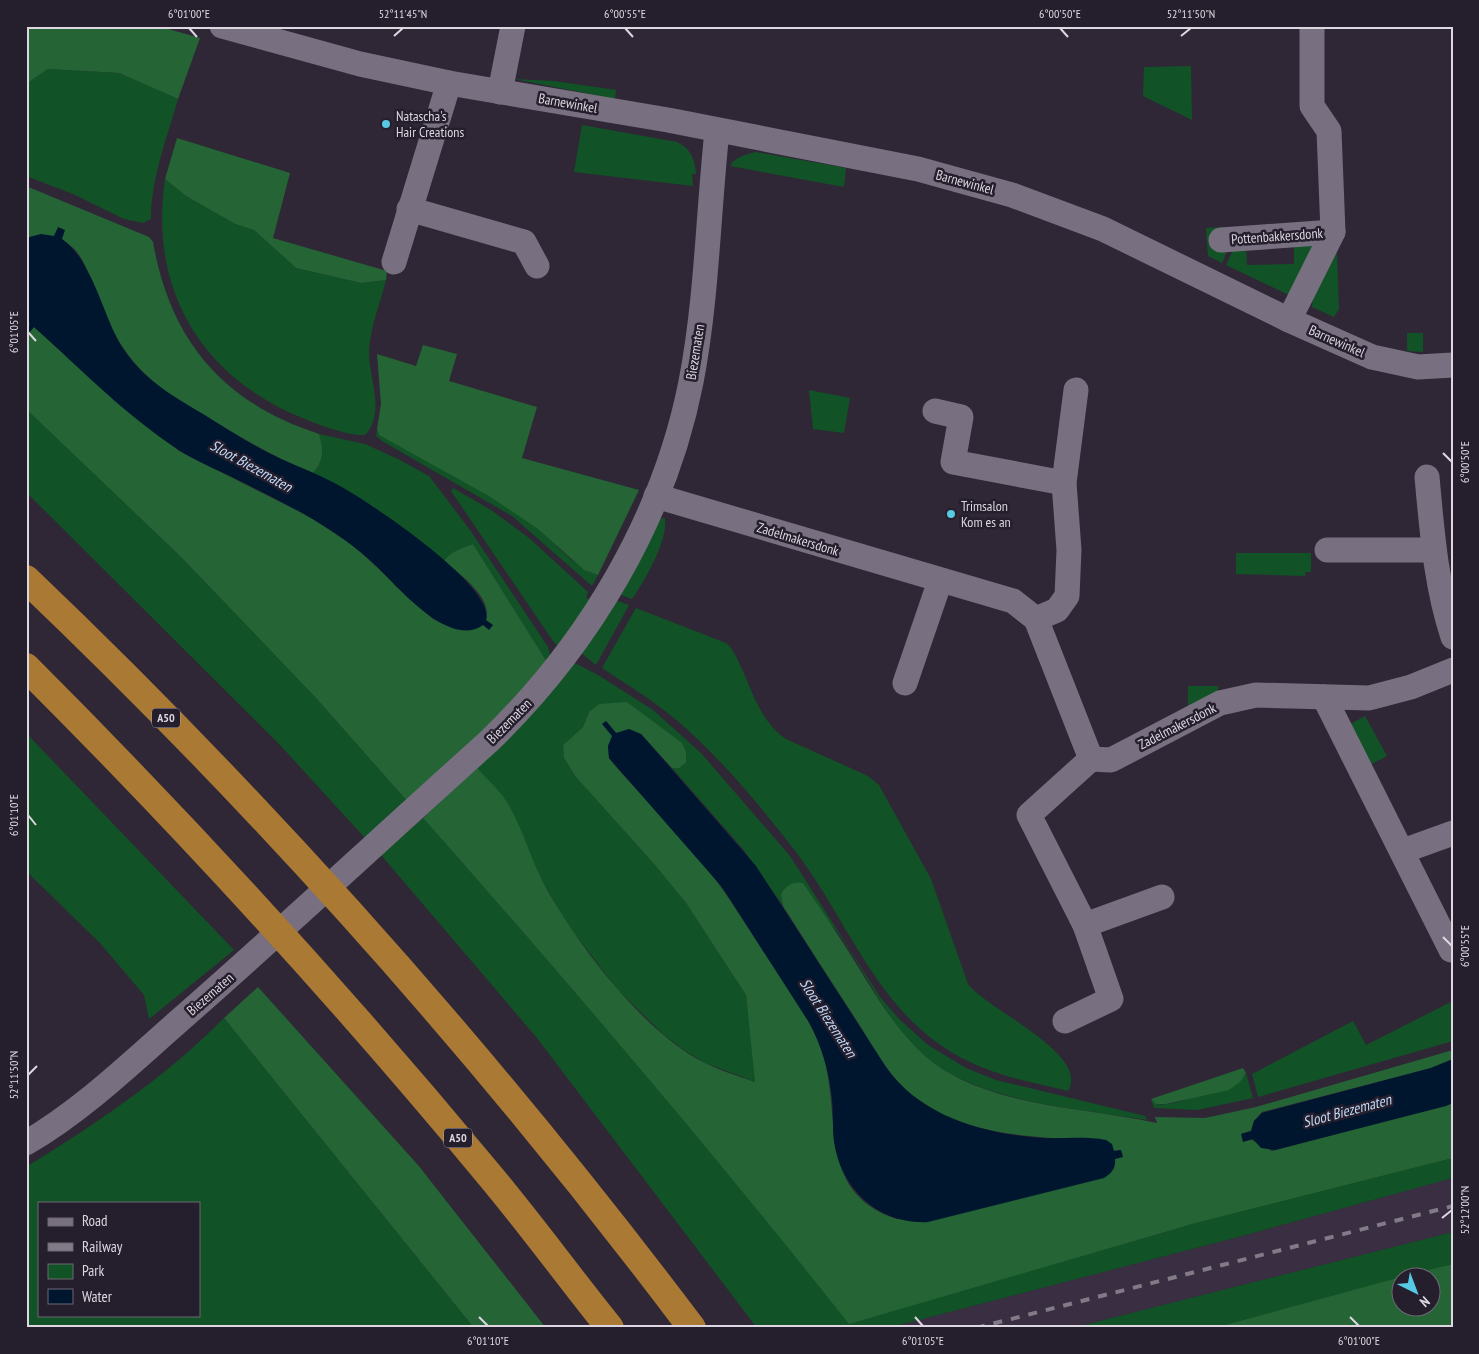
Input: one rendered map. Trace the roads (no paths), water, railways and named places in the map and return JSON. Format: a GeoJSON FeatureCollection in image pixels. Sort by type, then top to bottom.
{"type":"FeatureCollection","features":[{"type":"Feature","properties":{"kind":"highway","name":"A50"},"geometry":{"type":"LineString","coordinates":[[26,579],[106,655],[347,909],[494,1078],[690,1325]]}},
{"type":"Feature","properties":{"kind":"highway","name":"A50"},"geometry":{"type":"LineString","coordinates":[[26,667],[140,780],[300,954],[487,1172],[610,1328]]}},
{"type":"Feature","properties":{"kind":"street","name":"Barnewinkel"},"geometry":{"type":"LineString","coordinates":[[222,26],[360,64],[449,83],[918,169],[1012,195],[1116,235],[1289,320],[1372,357],[1418,367],[1453,366]]}},
{"type":"Feature","properties":{"kind":"street"},"geometry":{"type":"LineString","coordinates":[[500,92],[513,26]]}},
{"type":"Feature","properties":{"kind":"street","name":"Pottenbakkersdonk"},"geometry":{"type":"LineString","coordinates":[[1289,320],[1333,232],[1329,132],[1312,106],[1312,26]]}},
{"type":"Feature","properties":{"kind":"street"},"geometry":{"type":"LineString","coordinates":[[394,262],[449,83]]}},
{"type":"Feature","properties":{"kind":"street","name":"Biezematen"},"geometry":{"type":"LineString","coordinates":[[26,1143],[50,1130],[114,1077],[261,948],[506,725],[544,683],[580,637],[622,568],[656,496],[682,418],[695,359],[704,296],[717,131]]}},
{"type":"Feature","properties":{"kind":"street"},"geometry":{"type":"LineString","coordinates":[[409,210],[524,242],[537,266]]}},
{"type":"Feature","properties":{"kind":"street","name":"Pottenbakkersdonk"},"geometry":{"type":"LineString","coordinates":[[1222,240],[1333,232]]}},
{"type":"Feature","properties":{"kind":"street"},"geometry":{"type":"LineString","coordinates":[[1065,1021],[1111,999],[1085,924],[1029,815],[1091,759],[1036,619],[1057,610],[1067,596],[1069,550],[1064,482],[1076,390]]}},
{"type":"Feature","properties":{"kind":"street"},"geometry":{"type":"LineString","coordinates":[[935,412],[961,417],[953,462],[1064,482]]}},
{"type":"Feature","properties":{"kind":"street"},"geometry":{"type":"LineString","coordinates":[[1426,477],[1434,550],[1444,612],[1453,637]]}},
{"type":"Feature","properties":{"kind":"street","name":"Zadelmakersdonk"},"geometry":{"type":"LineString","coordinates":[[656,496],[1013,601],[1036,619]]}},
{"type":"Feature","properties":{"kind":"street"},"geometry":{"type":"LineString","coordinates":[[1327,550],[1434,550]]}},
{"type":"Feature","properties":{"kind":"street"},"geometry":{"type":"LineString","coordinates":[[905,683],[940,581]]}},
{"type":"Feature","properties":{"kind":"street","name":"Zadelmakersdonk"},"geometry":{"type":"LineString","coordinates":[[1091,759],[1111,760],[1220,703],[1256,695],[1368,698],[1411,688],[1453,670]]}},
{"type":"Feature","properties":{"kind":"street"},"geometry":{"type":"LineString","coordinates":[[1324,697],[1403,851],[1451,950]]}},
{"type":"Feature","properties":{"kind":"street"},"geometry":{"type":"LineString","coordinates":[[1403,851],[1453,833]]}},
{"type":"Feature","properties":{"kind":"street"},"geometry":{"type":"LineString","coordinates":[[1085,924],[1162,897]]}},
{"type":"Feature","properties":{"kind":"water","name":"Sloot Biezematen"},"geometry":{"type":"Polygon","coordinates":[[[58,227],[65,230],[62,239],[73,249],[89,274],[122,347],[148,377],[180,400],[246,441],[340,486],[402,526],[452,567],[471,587],[484,605],[486,620],[493,625],[489,630],[483,625],[469,630],[454,629],[438,621],[408,597],[356,548],[339,536],[286,504],[197,461],[159,437],[104,392],[34,327],[29,333],[26,330],[30,324],[26,320],[26,238],[41,234],[54,236],[58,227]]]}},
{"type":"Feature","properties":{"kind":"water","name":"Sloot Biezematen"},"geometry":{"type":"Polygon","coordinates":[[[606,721],[616,733],[629,729],[641,734],[756,866],[886,1067],[900,1084],[935,1110],[976,1127],[1019,1136],[1106,1140],[1112,1144],[1114,1151],[1121,1150],[1123,1157],[1115,1159],[1115,1165],[1111,1172],[1104,1178],[928,1222],[910,1221],[894,1217],[865,1201],[845,1175],[838,1159],[834,1142],[832,1098],[828,1074],[821,1048],[810,1024],[722,887],[609,758],[608,746],[612,736],[602,724],[606,721]]]}},
{"type":"Feature","properties":{"kind":"water","name":"Sloot Biezematen"},"geometry":{"type":"Polygon","coordinates":[[[1453,1059],[1453,1103],[1446,1106],[1275,1150],[1261,1148],[1253,1139],[1243,1142],[1241,1134],[1251,1131],[1254,1121],[1262,1113],[1431,1068],[1453,1059]]]}},
{"type":"Feature","properties":{"kind":"railway"},"geometry":{"type":"LineString","coordinates":[[976,1328],[1453,1206]]}},
{"type":"Feature","properties":{"kind":"place","name":"Natascha's Hair Creations"},"geometry":{"type":"Point","coordinates":[386,124]}},
{"type":"Feature","properties":{"kind":"place","name":"Trimsalon Kom es an"},"geometry":{"type":"Point","coordinates":[951,514]}}]}
